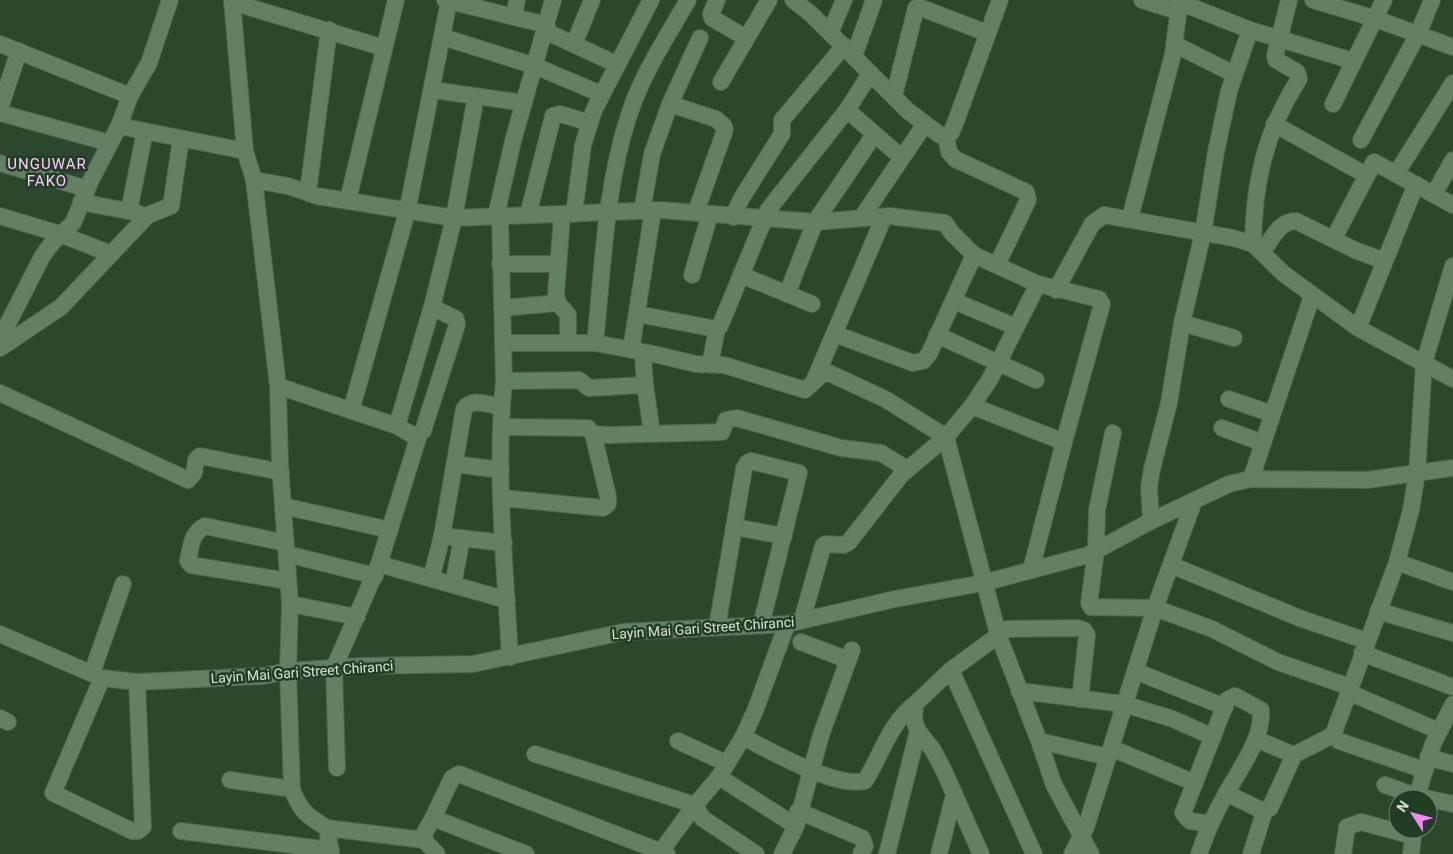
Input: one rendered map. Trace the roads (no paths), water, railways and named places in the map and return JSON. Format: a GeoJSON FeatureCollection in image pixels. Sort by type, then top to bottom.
{"type":"FeatureCollection","features":[{"type":"Feature","properties":{"kind":"street"},"geometry":{"type":"LineString","coordinates":[[0,339],[43,255],[60,234],[73,223],[84,195],[119,126],[130,96],[149,63],[170,0]]}},
{"type":"Feature","properties":{"kind":"street"},"geometry":{"type":"LineString","coordinates":[[348,200],[394,0]]}},
{"type":"Feature","properties":{"kind":"street"},"geometry":{"type":"LineString","coordinates":[[514,17],[518,0]]}},
{"type":"Feature","properties":{"kind":"street"},"geometry":{"type":"LineString","coordinates":[[510,657],[502,498],[502,407],[504,381],[500,216],[498,207],[524,102],[554,0]]}},
{"type":"Feature","properties":{"kind":"street"},"geometry":{"type":"LineString","coordinates":[[574,44],[592,0]]}},
{"type":"Feature","properties":{"kind":"street"},"geometry":{"type":"LineString","coordinates":[[568,343],[568,315],[558,303],[556,294],[558,264],[583,146],[601,94],[650,0]]}},
{"type":"Feature","properties":{"kind":"street"},"geometry":{"type":"LineString","coordinates":[[595,344],[619,149],[629,114],[645,76],[688,0]]}},
{"type":"Feature","properties":{"kind":"street"},"geometry":{"type":"LineString","coordinates":[[718,0],[711,14],[712,18],[746,38]]}},
{"type":"Feature","properties":{"kind":"street"},"geometry":{"type":"LineString","coordinates":[[721,82],[769,0]]}},
{"type":"Feature","properties":{"kind":"street"},"geometry":{"type":"LineString","coordinates":[[793,0],[925,124],[946,137]]}},
{"type":"Feature","properties":{"kind":"street"},"geometry":{"type":"LineString","coordinates":[[830,33],[844,0]]}},
{"type":"Feature","properties":{"kind":"street"},"geometry":{"type":"LineString","coordinates":[[732,217],[741,199],[782,134],[782,120],[849,51],[874,0]]}},
{"type":"Feature","properties":{"kind":"street"},"geometry":{"type":"LineString","coordinates":[[997,265],[1028,200],[1028,195],[1026,192],[955,159],[949,152],[946,137],[954,127],[1000,0]]}},
{"type":"Feature","properties":{"kind":"street"},"geometry":{"type":"LineString","coordinates":[[1142,0],[1179,4],[1250,30],[1353,61]]}},
{"type":"Feature","properties":{"kind":"street"},"geometry":{"type":"LineString","coordinates":[[1258,248],[1257,182],[1274,124],[1299,79],[1299,75],[1276,60],[1278,37],[1289,0]]}},
{"type":"Feature","properties":{"kind":"street"},"geometry":{"type":"LineString","coordinates":[[1313,0],[1338,3],[1453,47]]}},
{"type":"Feature","properties":{"kind":"street"},"geometry":{"type":"LineString","coordinates":[[1333,104],[1384,0]]}},
{"type":"Feature","properties":{"kind":"street"},"geometry":{"type":"LineString","coordinates":[[1361,140],[1418,34],[1432,0]]}},
{"type":"Feature","properties":{"kind":"street"},"geometry":{"type":"LineString","coordinates":[[384,48],[232,1],[245,151],[254,180],[278,386],[281,472],[290,604],[288,671],[292,789],[298,806],[308,816],[327,828],[424,840],[437,854]]}},
{"type":"Feature","properties":{"kind":"street"},"geometry":{"type":"LineString","coordinates":[[351,411],[407,212],[433,90],[443,37],[447,1],[514,17],[546,28],[616,64]]}},
{"type":"Feature","properties":{"kind":"street"},"geometry":{"type":"LineString","coordinates":[[894,96],[917,4],[919,7],[987,33]]}},
{"type":"Feature","properties":{"kind":"street"},"geometry":{"type":"LineString","coordinates":[[1130,218],[1174,44],[1179,4]]}},
{"type":"Feature","properties":{"kind":"street"},"geometry":{"type":"LineString","coordinates":[[308,192],[329,30]]}},
{"type":"Feature","properties":{"kind":"street"},"geometry":{"type":"LineString","coordinates":[[1151,522],[1149,487],[1169,403],[1182,323],[1203,233],[1216,152],[1234,74],[1250,30]]}},
{"type":"Feature","properties":{"kind":"street"},"geometry":{"type":"LineString","coordinates":[[443,37],[535,66],[601,94]]}},
{"type":"Feature","properties":{"kind":"street"},"geometry":{"type":"LineString","coordinates":[[631,350],[652,154],[670,104],[700,38]]}},
{"type":"Feature","properties":{"kind":"street"},"geometry":{"type":"LineString","coordinates":[[0,44],[130,96]]}},
{"type":"Feature","properties":{"kind":"street"},"geometry":{"type":"LineString","coordinates":[[1174,44],[1234,74]]}},
{"type":"Feature","properties":{"kind":"street"},"geometry":{"type":"LineString","coordinates":[[0,108],[19,51]]}},
{"type":"Feature","properties":{"kind":"street"},"geometry":{"type":"LineString","coordinates":[[710,364],[717,329],[720,326],[763,218],[776,198],[847,110],[870,74]]}},
{"type":"Feature","properties":{"kind":"street"},"geometry":{"type":"LineString","coordinates":[[1396,174],[1453,83]]}},
{"type":"Feature","properties":{"kind":"street"},"geometry":{"type":"LineString","coordinates":[[433,90],[524,102]]}},
{"type":"Feature","properties":{"kind":"street"},"geometry":{"type":"LineString","coordinates":[[397,426],[432,307],[454,218],[476,96]]}},
{"type":"Feature","properties":{"kind":"street"},"geometry":{"type":"LineString","coordinates":[[670,104],[716,119],[724,126],[725,130],[703,213],[692,276]]}},
{"type":"Feature","properties":{"kind":"street"},"geometry":{"type":"LineString","coordinates":[[847,110],[901,157]]}},
{"type":"Feature","properties":{"kind":"street"},"geometry":{"type":"LineString","coordinates":[[0,113],[110,143]]}},
{"type":"Feature","properties":{"kind":"street"},"geometry":{"type":"LineString","coordinates":[[528,215],[554,116],[560,114],[590,123]]}},
{"type":"Feature","properties":{"kind":"street"},"geometry":{"type":"LineString","coordinates":[[862,217],[925,124]]}},
{"type":"Feature","properties":{"kind":"street"},"geometry":{"type":"LineString","coordinates":[[1274,124],[1366,175]]}},
{"type":"Feature","properties":{"kind":"street"},"geometry":{"type":"LineString","coordinates":[[119,126],[245,151]]}},
{"type":"Feature","properties":{"kind":"street"},"geometry":{"type":"LineString","coordinates":[[129,211],[145,131]]}},
{"type":"Feature","properties":{"kind":"street"},"geometry":{"type":"LineString","coordinates":[[787,294],[815,222],[874,135]]}},
{"type":"Feature","properties":{"kind":"street"},"geometry":{"type":"LineString","coordinates":[[0,348],[61,307],[148,215],[171,206],[174,200],[181,138]]}},
{"type":"Feature","properties":{"kind":"street"},"geometry":{"type":"LineString","coordinates":[[1434,194],[1453,160]]}},
{"type":"Feature","properties":{"kind":"street"},"geometry":{"type":"LineString","coordinates":[[1334,238],[1374,162],[1453,205]]}},
{"type":"Feature","properties":{"kind":"street"},"geometry":{"type":"LineString","coordinates":[[0,163],[129,211],[148,215]]}},
{"type":"Feature","properties":{"kind":"street"},"geometry":{"type":"LineString","coordinates":[[254,180],[288,186],[317,196],[407,212],[454,218],[485,219],[500,216],[568,215],[647,210],[815,222],[862,217],[945,222],[952,233],[974,255],[1038,284],[1099,300],[1102,304],[1031,570]]}},
{"type":"Feature","properties":{"kind":"street"},"geometry":{"type":"LineString","coordinates":[[1358,328],[1416,184]]}},
{"type":"Feature","properties":{"kind":"street"},"geometry":{"type":"LineString","coordinates":[[1056,290],[1097,218],[1108,214],[1233,238],[1258,248],[1284,274],[1358,328],[1453,379]]}},
{"type":"Feature","properties":{"kind":"street"},"geometry":{"type":"LineString","coordinates":[[0,216],[60,234],[111,254]]}},
{"type":"Feature","properties":{"kind":"street"},"geometry":{"type":"LineString","coordinates":[[814,381],[884,217]]}},
{"type":"Feature","properties":{"kind":"street"},"geometry":{"type":"LineString","coordinates":[[1258,248],[1281,226],[1289,221],[1296,221],[1334,238],[1357,251],[1385,261]]}},
{"type":"Feature","properties":{"kind":"street"},"geometry":{"type":"LineString","coordinates":[[834,334],[912,363],[923,361],[938,336],[974,255]]}},
{"type":"Feature","properties":{"kind":"street"},"geometry":{"type":"LineString","coordinates":[[500,264],[558,264]]}},
{"type":"Feature","properties":{"kind":"street"},"geometry":{"type":"LineString","coordinates":[[1226,793],[1261,810],[1270,808],[1294,755],[1333,735],[1398,562],[1412,510],[1417,473],[1424,363],[1453,266]]}},
{"type":"Feature","properties":{"kind":"street"},"geometry":{"type":"LineString","coordinates":[[740,275],[812,304]]}},
{"type":"Feature","properties":{"kind":"street"},"geometry":{"type":"LineString","coordinates":[[424,840],[425,832],[434,818],[452,778],[459,774],[662,853],[695,805],[723,770],[742,737],[795,622],[823,546],[826,544],[844,545],[849,542],[907,469],[946,437],[972,406],[998,364],[1038,284]]}},
{"type":"Feature","properties":{"kind":"street"},"geometry":{"type":"LineString","coordinates":[[1252,479],[1312,296]]}},
{"type":"Feature","properties":{"kind":"street"},"geometry":{"type":"LineString","coordinates":[[954,301],[1016,327]]}},
{"type":"Feature","properties":{"kind":"street"},"geometry":{"type":"LineString","coordinates":[[502,308],[558,303]]}},
{"type":"Feature","properties":{"kind":"street"},"geometry":{"type":"LineString","coordinates":[[337,768],[334,668],[377,570],[418,435],[423,431],[457,325],[456,319],[432,307]]}},
{"type":"Feature","properties":{"kind":"street"},"geometry":{"type":"LineString","coordinates":[[636,314],[717,329]]}},
{"type":"Feature","properties":{"kind":"street"},"geometry":{"type":"LineString","coordinates":[[1182,323],[1234,338]]}},
{"type":"Feature","properties":{"kind":"street"},"geometry":{"type":"LineString","coordinates":[[938,336],[1036,380]]}},
{"type":"Feature","properties":{"kind":"street"},"geometry":{"type":"LineString","coordinates":[[503,344],[595,344],[649,353],[696,364],[724,365],[805,390],[821,375],[829,373],[885,399],[946,437],[998,634],[1054,785],[1081,838],[1092,854]]}},
{"type":"Feature","properties":{"kind":"street"},"geometry":{"type":"LineString","coordinates":[[649,353],[643,357],[642,363],[652,433]]}},
{"type":"Feature","properties":{"kind":"street"},"geometry":{"type":"LineString","coordinates":[[504,381],[579,380],[589,388],[645,385]]}},
{"type":"Feature","properties":{"kind":"street"},"geometry":{"type":"LineString","coordinates":[[278,386],[397,426],[414,436],[418,435]]}},
{"type":"Feature","properties":{"kind":"street"},"geometry":{"type":"LineString","coordinates":[[0,393],[188,480],[194,473],[196,460],[200,456],[281,472]]}},
{"type":"Feature","properties":{"kind":"street"},"geometry":{"type":"LineString","coordinates":[[1229,399],[1272,414]]}},
{"type":"Feature","properties":{"kind":"street"},"geometry":{"type":"LineString","coordinates":[[431,579],[442,536],[464,409],[468,403],[473,402],[502,407]]}},
{"type":"Feature","properties":{"kind":"street"},"geometry":{"type":"LineString","coordinates":[[972,406],[1064,442]]}},
{"type":"Feature","properties":{"kind":"street"},"geometry":{"type":"LineString","coordinates":[[593,434],[609,436],[722,432],[726,420],[737,418],[841,448],[881,453],[907,469]]}},
{"type":"Feature","properties":{"kind":"street"},"geometry":{"type":"LineString","coordinates":[[502,427],[588,428],[593,434],[608,496],[608,504],[603,508],[502,498]]}},
{"type":"Feature","properties":{"kind":"street"},"geometry":{"type":"LineString","coordinates":[[1222,428],[1263,443]]}},
{"type":"Feature","properties":{"kind":"street"},"geometry":{"type":"LineString","coordinates":[[1113,433],[1097,510],[1096,551],[1089,604],[1091,607],[1154,608],[1212,629],[1278,662],[1349,689],[1439,731]]}},
{"type":"Feature","properties":{"kind":"street"},"geometry":{"type":"LineString","coordinates":[[717,627],[744,468],[746,463],[751,461],[799,473],[761,625]]}},
{"type":"Feature","properties":{"kind":"street"},"geometry":{"type":"LineString","coordinates":[[455,464],[502,470]]}},
{"type":"Feature","properties":{"kind":"street","name":"Layin Mai Gari Street Chiranci"},"geometry":{"type":"LineString","coordinates":[[0,634],[97,676],[137,682],[263,676],[288,671],[334,668],[472,664],[623,632],[795,622],[895,599],[983,583],[1088,555],[1229,484],[1252,479],[1368,480],[1453,468]]}},
{"type":"Feature","properties":{"kind":"street"},"geometry":{"type":"LineString","coordinates":[[1072,854],[1081,838],[1154,608],[1194,501]]}},
{"type":"Feature","properties":{"kind":"street"},"geometry":{"type":"LineString","coordinates":[[283,506],[390,530]]}},
{"type":"Feature","properties":{"kind":"street"},"geometry":{"type":"LineString","coordinates":[[288,582],[191,565],[188,561],[194,535],[198,529],[205,526],[287,549],[377,570],[431,579],[507,600]]}},
{"type":"Feature","properties":{"kind":"street"},"geometry":{"type":"LineString","coordinates":[[734,527],[784,536]]}},
{"type":"Feature","properties":{"kind":"street"},"geometry":{"type":"LineString","coordinates":[[442,536],[504,543]]}},
{"type":"Feature","properties":{"kind":"street"},"geometry":{"type":"LineString","coordinates":[[453,585],[462,538]]}},
{"type":"Feature","properties":{"kind":"street"},"geometry":{"type":"LineString","coordinates":[[1398,562],[1453,582]]}},
{"type":"Feature","properties":{"kind":"street"},"geometry":{"type":"LineString","coordinates":[[1170,565],[1302,619],[1453,686]]}},
{"type":"Feature","properties":{"kind":"street"},"geometry":{"type":"LineString","coordinates":[[122,584],[97,676],[53,793],[132,831],[138,831],[143,827],[137,682]]}},
{"type":"Feature","properties":{"kind":"street"},"geometry":{"type":"LineString","coordinates":[[290,604],[357,617]]}},
{"type":"Feature","properties":{"kind":"street"},"geometry":{"type":"LineString","coordinates":[[1378,611],[1453,633]]}},
{"type":"Feature","properties":{"kind":"street"},"geometry":{"type":"LineString","coordinates":[[742,737],[811,771],[857,783],[865,781],[891,729],[903,714],[951,670],[1007,628],[1078,628],[1084,630],[1086,635],[1080,699]]}},
{"type":"Feature","properties":{"kind":"street"},"geometry":{"type":"LineString","coordinates":[[782,854],[797,818],[850,655],[801,642]]}},
{"type":"Feature","properties":{"kind":"street"},"geometry":{"type":"LineString","coordinates":[[951,670],[1034,854]]}},
{"type":"Feature","properties":{"kind":"street"},"geometry":{"type":"LineString","coordinates":[[1135,671],[1225,707]]}},
{"type":"Feature","properties":{"kind":"street"},"geometry":{"type":"LineString","coordinates":[[1020,691],[1124,704],[1173,719],[1213,737]]}},
{"type":"Feature","properties":{"kind":"street"},"geometry":{"type":"LineString","coordinates":[[1199,854],[1210,824],[1256,739],[1262,710],[1235,696],[1228,700],[1183,813],[1190,821],[1210,824]]}},
{"type":"Feature","properties":{"kind":"street"},"geometry":{"type":"LineString","coordinates":[[915,704],[914,720],[918,731],[933,750],[982,854]]}},
{"type":"Feature","properties":{"kind":"street"},"geometry":{"type":"LineString","coordinates":[[1418,789],[1439,731],[1452,710]]}},
{"type":"Feature","properties":{"kind":"street"},"geometry":{"type":"LineString","coordinates":[[887,854],[918,731]]}},
{"type":"Feature","properties":{"kind":"street"},"geometry":{"type":"LineString","coordinates":[[1333,735],[1339,740],[1426,764],[1453,764]]}},
{"type":"Feature","properties":{"kind":"street"},"geometry":{"type":"LineString","coordinates":[[1256,739],[1294,755]]}},
{"type":"Feature","properties":{"kind":"street"},"geometry":{"type":"LineString","coordinates":[[678,740],[797,818],[862,838],[865,846],[861,854]]}},
{"type":"Feature","properties":{"kind":"street"},"geometry":{"type":"LineString","coordinates":[[1039,742],[1109,753],[1195,783]]}},
{"type":"Feature","properties":{"kind":"street"},"geometry":{"type":"LineString","coordinates":[[535,754],[695,805],[702,818],[756,854]]}},
{"type":"Feature","properties":{"kind":"street"},"geometry":{"type":"LineString","coordinates":[[230,780],[292,789]]}},
{"type":"Feature","properties":{"kind":"street"},"geometry":{"type":"LineString","coordinates":[[1386,785],[1396,789]]}},
{"type":"Feature","properties":{"kind":"street"},"geometry":{"type":"LineString","coordinates":[[939,854],[954,795]]}},
{"type":"Feature","properties":{"kind":"street"},"geometry":{"type":"LineString","coordinates":[[1438,801],[1453,804]]}},
{"type":"Feature","properties":{"kind":"street"},"geometry":{"type":"LineString","coordinates":[[1251,854],[1265,810]]}},
{"type":"Feature","properties":{"kind":"street"},"geometry":{"type":"LineString","coordinates":[[434,818],[526,854]]}},
{"type":"Feature","properties":{"kind":"street"},"geometry":{"type":"LineString","coordinates":[[1343,854],[1347,827],[1361,822],[1388,828]]}},
{"type":"Feature","properties":{"kind":"street"},"geometry":{"type":"LineString","coordinates":[[181,831],[331,852],[327,828]]}},
{"type":"Feature","properties":{"kind":"street"},"geometry":{"type":"LineString","coordinates":[[1411,854],[1412,839]]}},
{"type":"Feature","properties":{"kind":"district","name":"UNGUWAR FAKO"},"geometry":{"type":"Point","coordinates":[47,172]}}]}
